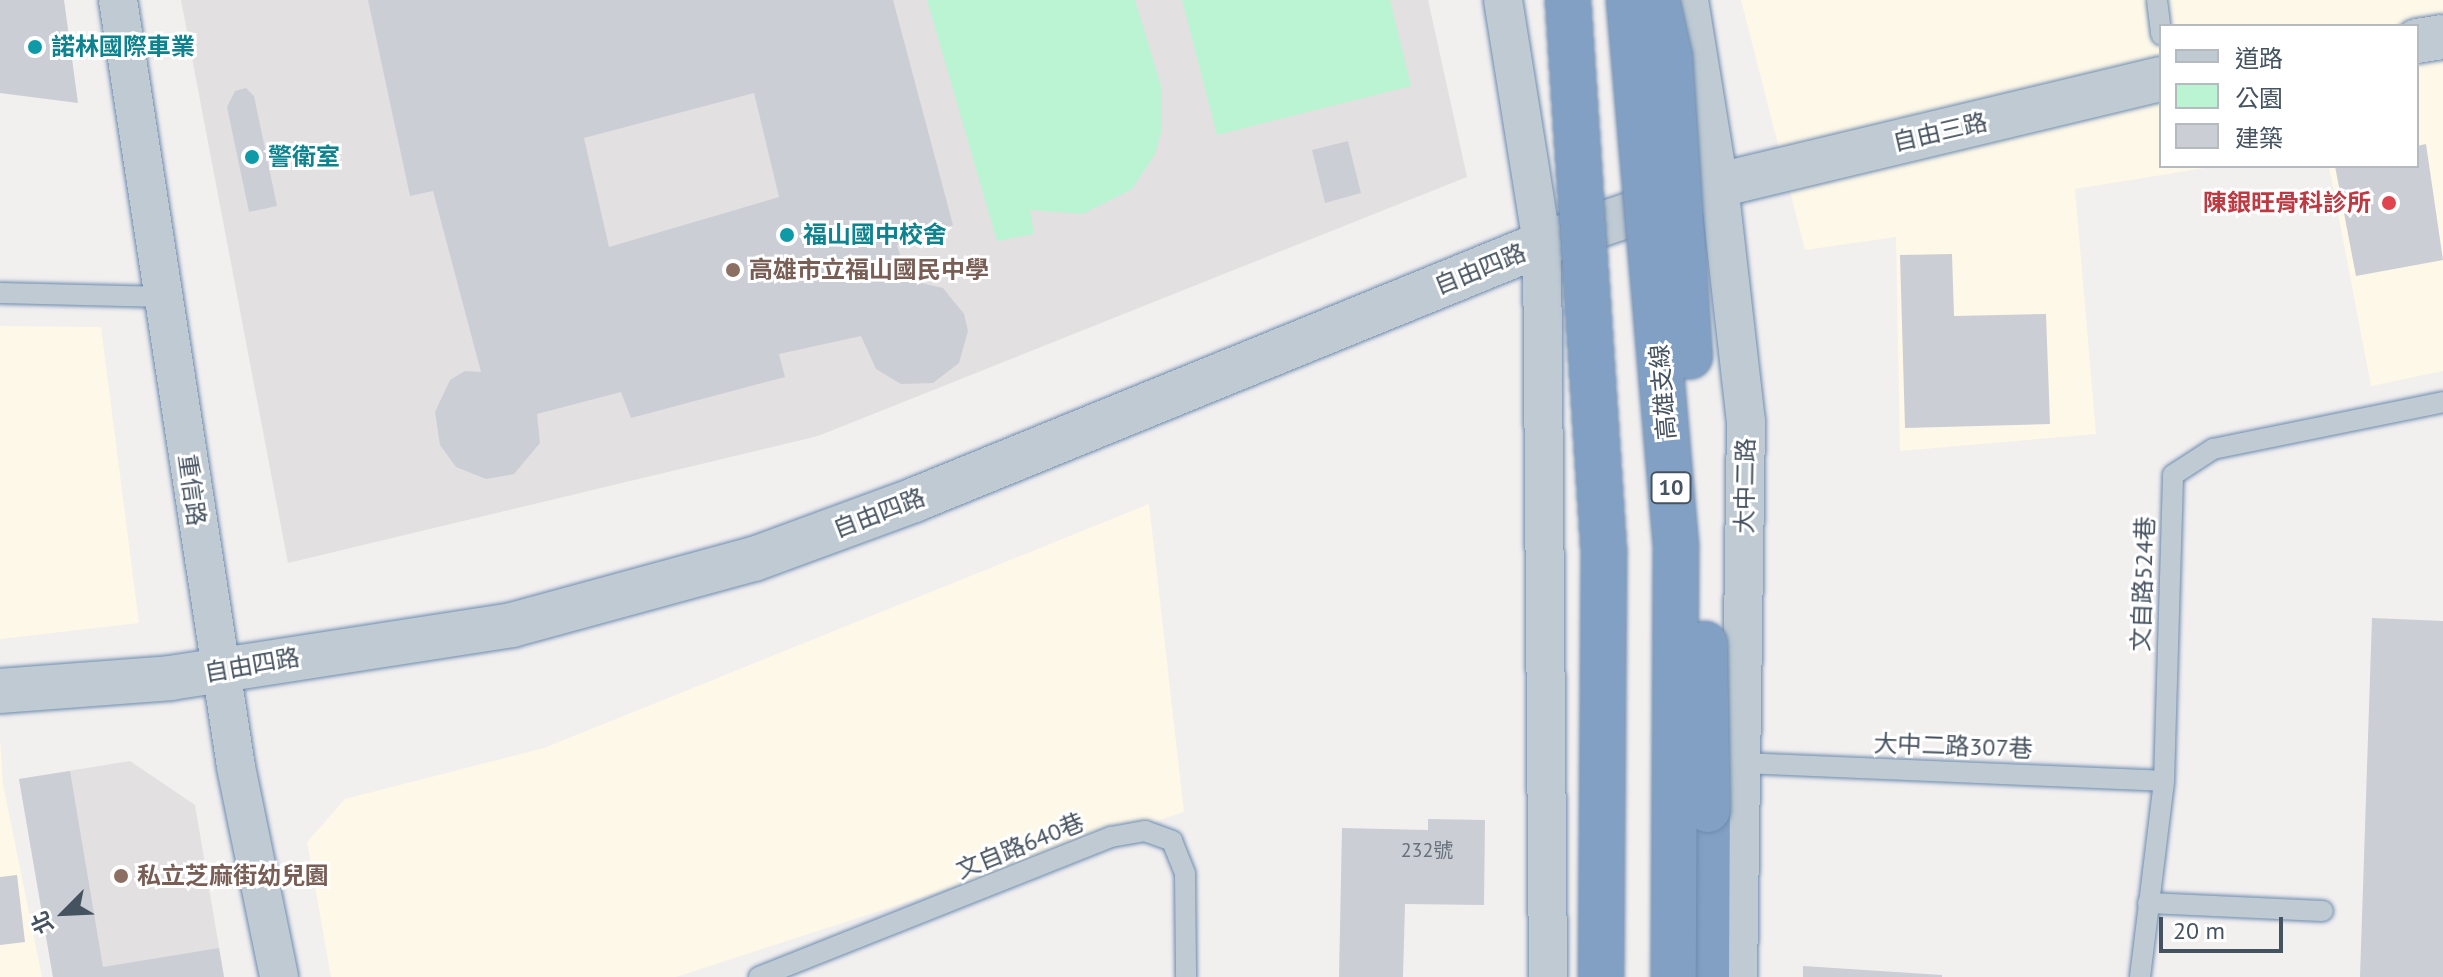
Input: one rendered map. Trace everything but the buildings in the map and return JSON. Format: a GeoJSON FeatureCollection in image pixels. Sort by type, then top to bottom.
{"type":"FeatureCollection","features":[{"type":"Feature","properties":{"kind":"highway"},"geometry":{"type":"LineString","coordinates":[[1568,0],[1604,553],[1601,977]]}},
{"type":"Feature","properties":{"kind":"highway","name":"高雄支線"},"geometry":{"type":"LineString","coordinates":[[1629,0],[1676,546],[1674,977]]}},
{"type":"Feature","properties":{"kind":"highway"},"geometry":{"type":"LineString","coordinates":[[1657,0],[1670,57],[1703,554],[1708,810],[1707,977]]}},
{"type":"Feature","properties":{"kind":"street","name":"重信路"},"geometry":{"type":"LineString","coordinates":[[118,0],[220,672],[279,977]]}},
{"type":"Feature","properties":{"kind":"street"},"geometry":{"type":"LineString","coordinates":[[1503,0],[1542,244]]}},
{"type":"Feature","properties":{"kind":"street"},"geometry":{"type":"LineString","coordinates":[[1546,0],[1560,81],[1542,244],[1548,977]]}},
{"type":"Feature","properties":{"kind":"street","name":"大中二路"},"geometry":{"type":"LineString","coordinates":[[1689,0],[1719,185],[1746,421],[1738,977]]}},
{"type":"Feature","properties":{"kind":"street"},"geometry":{"type":"LineString","coordinates":[[2419,41],[2443,37]]}},
{"type":"Feature","properties":{"kind":"street","name":"自由三路"},"geometry":{"type":"LineString","coordinates":[[1719,185],[2159,79]]}},
{"type":"Feature","properties":{"kind":"street","name":"自由四路"},"geometry":{"type":"LineString","coordinates":[[0,691],[220,672],[512,625],[754,559],[914,500],[1542,244],[1719,185]]}},
{"type":"Feature","properties":{"kind":"lane"},"geometry":{"type":"LineString","coordinates":[[2157,0],[2160,24]]}},
{"type":"Feature","properties":{"kind":"lane"},"geometry":{"type":"LineString","coordinates":[[0,293],[165,297]]}},
{"type":"Feature","properties":{"kind":"lane","name":"文自路524巷"},"geometry":{"type":"LineString","coordinates":[[2140,977],[2164,781],[2173,475],[2213,449],[2443,402]]}},
{"type":"Feature","properties":{"kind":"lane","name":"大中二路307巷"},"geometry":{"type":"LineString","coordinates":[[1740,763],[2164,781]]}},
{"type":"Feature","properties":{"kind":"lane","name":"文自路640巷"},"geometry":{"type":"LineString","coordinates":[[759,977],[1111,837],[1145,831],[1172,841],[1185,874],[1186,977]]}},
{"type":"Feature","properties":{"kind":"lane"},"geometry":{"type":"LineString","coordinates":[[2148,903],[2323,911]]}},
{"type":"Feature","properties":{"kind":"shaded area","name":"高雄市立福山國民中學"},"geometry":{"type":"Polygon","coordinates":[[[181,0],[1428,0],[1467,177],[818,436],[288,563],[181,0]]]}},
{"type":"Feature","properties":{"kind":"shaded area"},"geometry":{"type":"Polygon","coordinates":[[[1741,0],[2443,0],[2443,371],[2371,386],[2329,168],[2419,168],[2419,24],[2159,24],[2159,168],[2205,168],[2075,189],[2096,434],[1900,451],[1896,237],[1805,250],[1741,0]]]}},
{"type":"Feature","properties":{"kind":"shaded area"},"geometry":{"type":"Polygon","coordinates":[[[0,326],[101,327],[139,623],[0,639],[0,326]]]}},
{"type":"Feature","properties":{"kind":"shaded area"},"geometry":{"type":"Polygon","coordinates":[[[1149,504],[1184,812],[676,977],[331,977],[307,842],[345,799],[544,748],[1149,504]]]}},
{"type":"Feature","properties":{"kind":"shaded area"},"geometry":{"type":"Polygon","coordinates":[[[0,739],[3,784],[42,977],[0,977],[0,739]]]}},
{"type":"Feature","properties":{"kind":"shaded area","name":"私立芝麻街幼兒園"},"geometry":{"type":"Polygon","coordinates":[[[130,761],[195,805],[224,977],[53,977],[19,779],[130,761]]]}},
{"type":"Feature","properties":{"kind":"green space"},"geometry":{"type":"Polygon","coordinates":[[[927,0],[1135,0],[1162,89],[1162,128],[1155,154],[1132,189],[1083,214],[1030,210],[1034,234],[997,241],[927,0]]]}},
{"type":"Feature","properties":{"kind":"green space"},"geometry":{"type":"Polygon","coordinates":[[[1182,0],[1390,0],[1411,86],[1217,135],[1182,0]]]}},
{"type":"Feature","properties":{"kind":"place","name":"諾林國際車業"},"geometry":{"type":"Point","coordinates":[35,47]}},
{"type":"Feature","properties":{"kind":"place","name":"警衛室"},"geometry":{"type":"Point","coordinates":[252,157]}},
{"type":"Feature","properties":{"kind":"place","name":"陳銀旺骨科診所"},"geometry":{"type":"Point","coordinates":[2389,203]}},
{"type":"Feature","properties":{"kind":"place","name":"福山國中校舍"},"geometry":{"type":"Point","coordinates":[787,235]}},
{"type":"Feature","properties":{"kind":"place","name":"高雄市立福山國民中學"},"geometry":{"type":"Point","coordinates":[733,270]}},
{"type":"Feature","properties":{"kind":"place","name":"私立芝麻街幼兒園"},"geometry":{"type":"Point","coordinates":[121,876]}}]}
